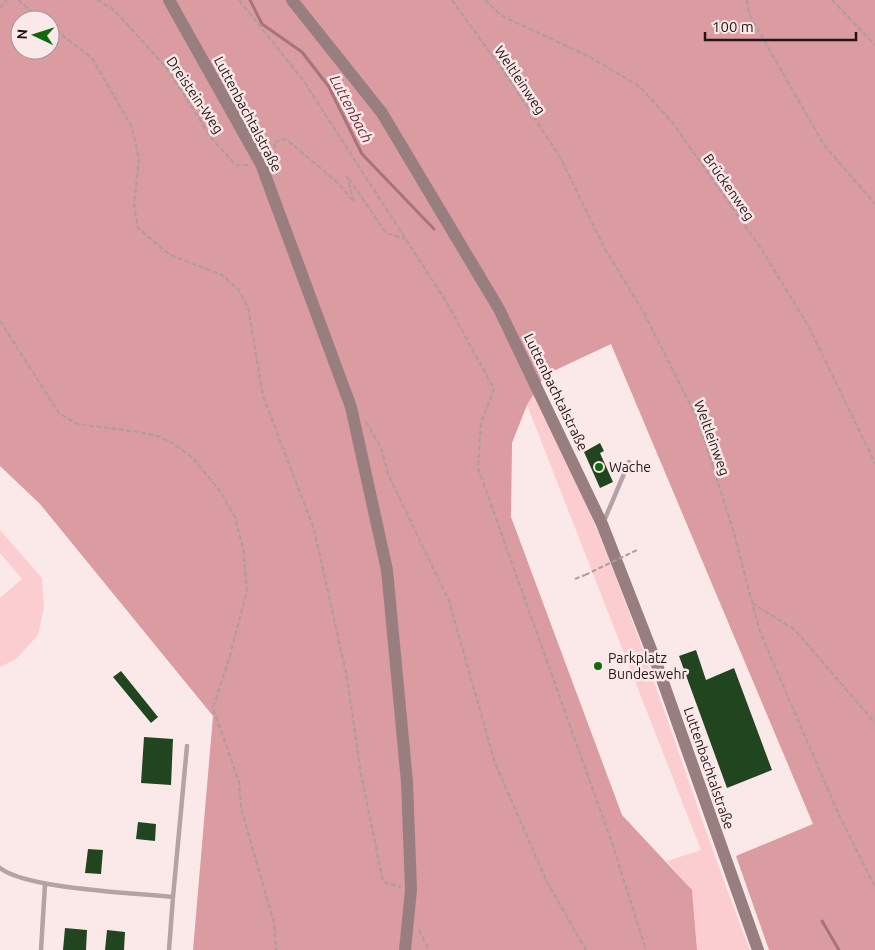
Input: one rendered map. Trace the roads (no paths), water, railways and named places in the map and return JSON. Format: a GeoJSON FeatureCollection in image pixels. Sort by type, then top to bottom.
{"type":"FeatureCollection","features":[{"type":"Feature","properties":{"kind":"street","name":"Luttenbachtalstraße"},"geometry":{"type":"LineString","coordinates":[[169,0],[261,164],[351,407],[387,570],[407,782],[411,890],[406,950]]}},
{"type":"Feature","properties":{"kind":"street","name":"Luttenbachtalstraße"},"geometry":{"type":"LineString","coordinates":[[292,0],[382,113],[499,309],[602,524],[657,665],[758,950]]}},
{"type":"Feature","properties":{"kind":"lane"},"geometry":{"type":"LineString","coordinates":[[602,524],[629,462]]}},
{"type":"Feature","properties":{"kind":"lane"},"geometry":{"type":"LineString","coordinates":[[168,950],[187,746]]}},
{"type":"Feature","properties":{"kind":"lane"},"geometry":{"type":"LineString","coordinates":[[0,868],[6,872],[45,884],[173,898]]}},
{"type":"Feature","properties":{"kind":"lane"},"geometry":{"type":"LineString","coordinates":[[41,950],[45,884]]}},
{"type":"Feature","properties":{"kind":"waterway","name":"Luttenbach"},"geometry":{"type":"LineString","coordinates":[[250,0],[262,24],[302,52],[329,87],[362,154],[434,229]]}},
{"type":"Feature","properties":{"kind":"waterway","name":"Luttenbach"},"geometry":{"type":"LineString","coordinates":[[822,921],[839,950]]}},
{"type":"Feature","properties":{"kind":"place","name":"Wache"},"geometry":{"type":"Point","coordinates":[599,467]}},
{"type":"Feature","properties":{"kind":"place","name":"Parkplatz Bundeswehr"},"geometry":{"type":"Point","coordinates":[598,666]}}]}
